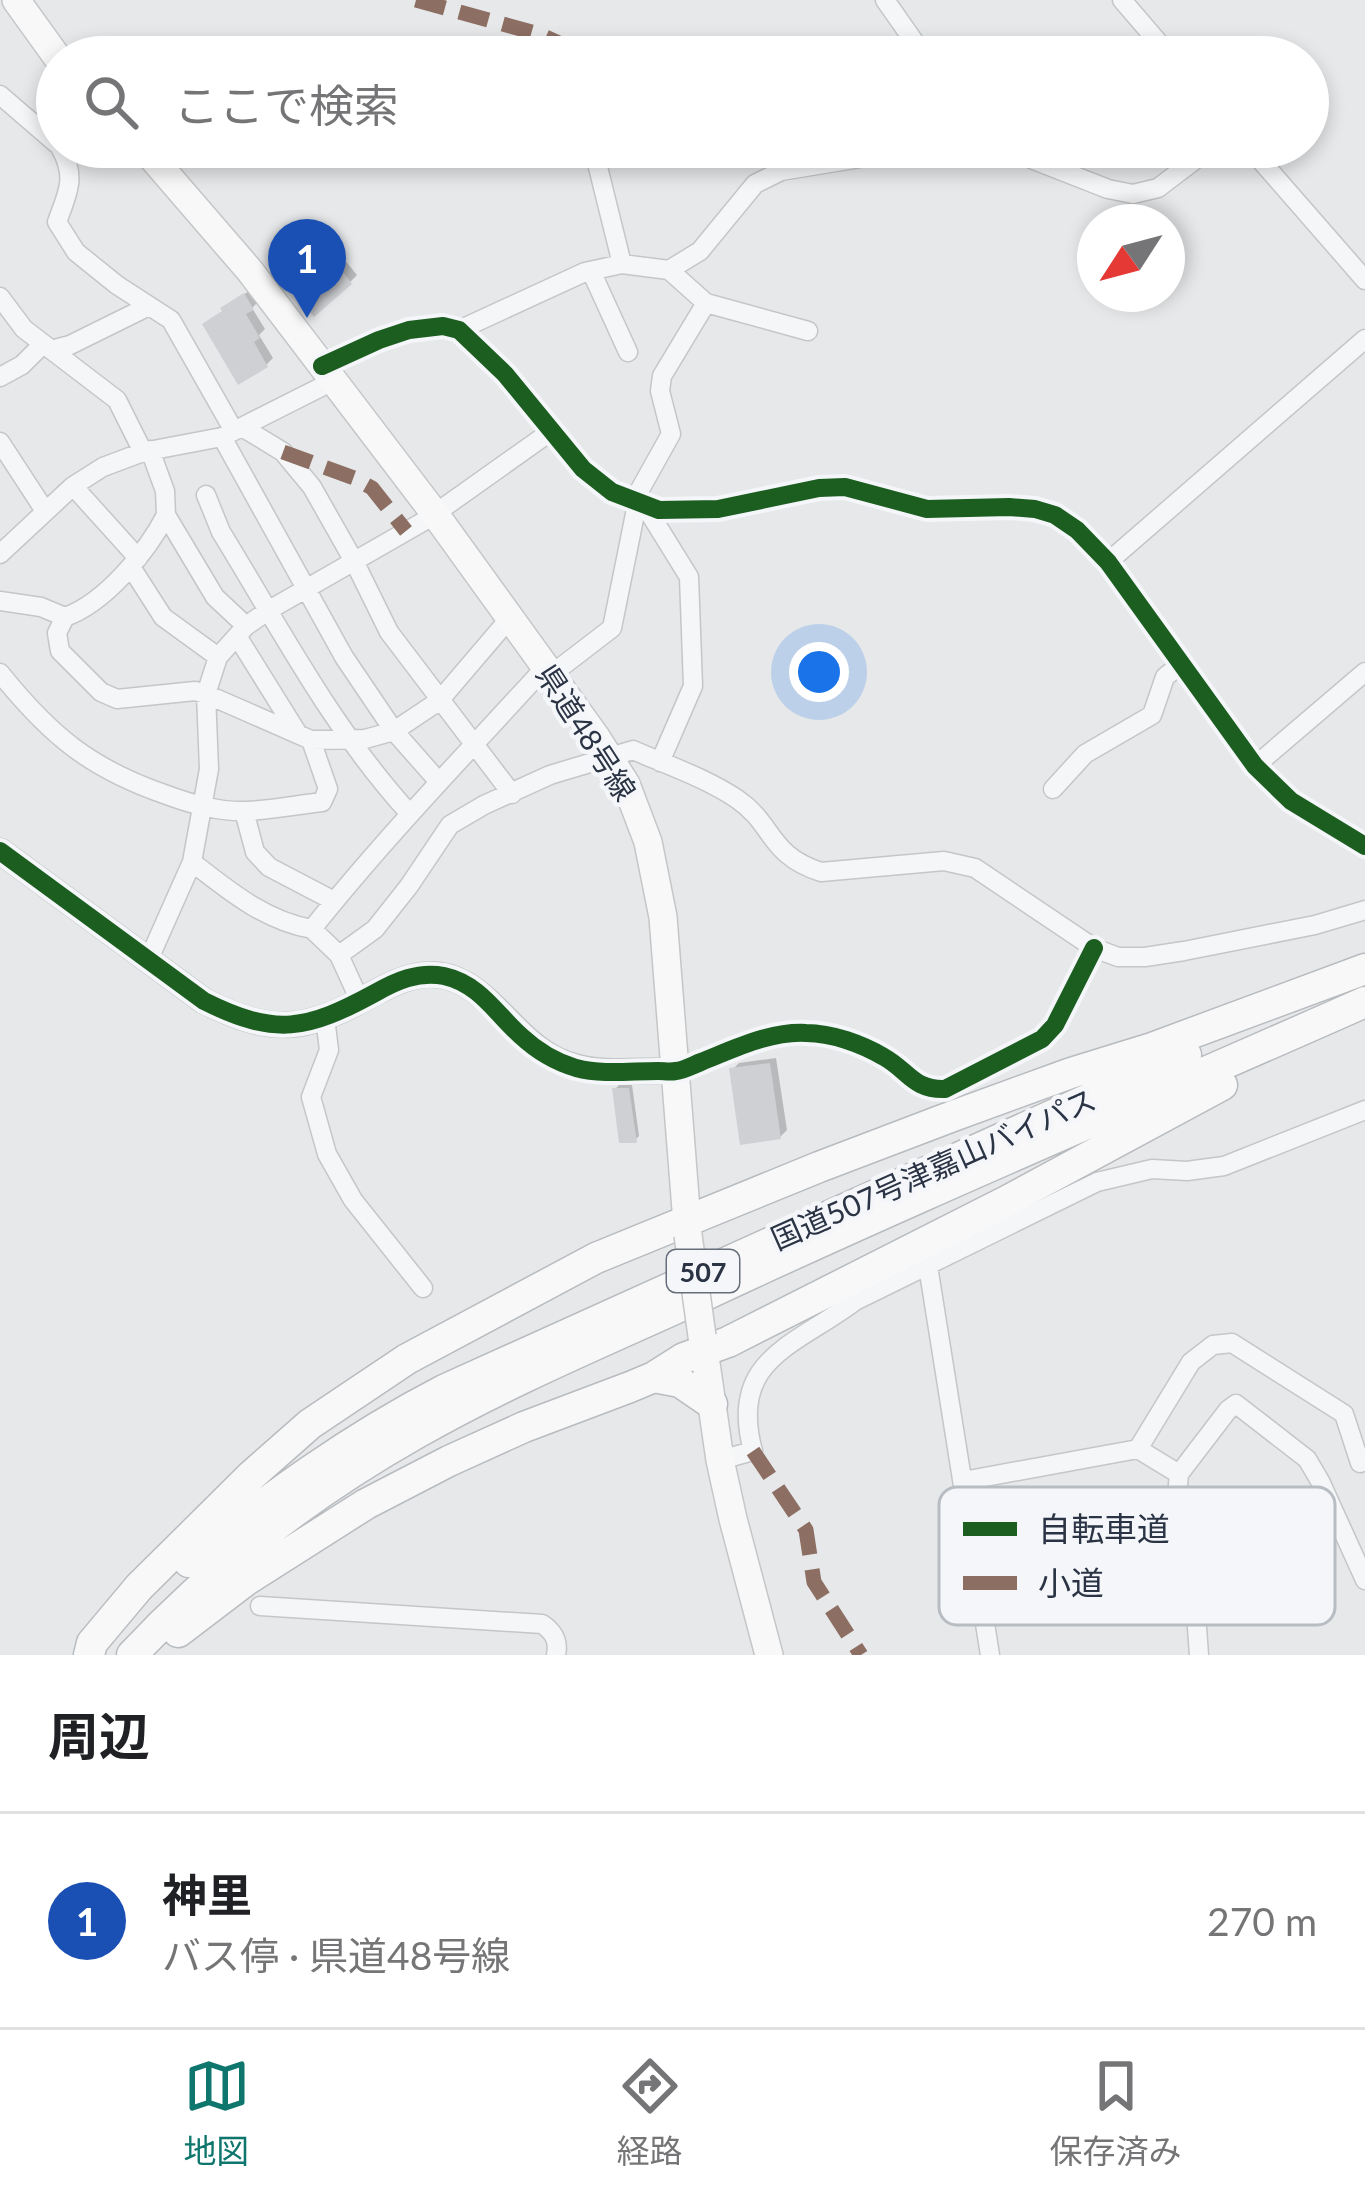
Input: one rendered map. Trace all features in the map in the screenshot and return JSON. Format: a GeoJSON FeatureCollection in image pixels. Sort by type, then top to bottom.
{"type":"FeatureCollection","features":[{"type":"Feature","properties":{"kind":"highway"},"geometry":{"type":"LineString","coordinates":[[92,1655],[92,1643],[139,1588],[251,1477],[310,1424],[407,1359],[596,1258],[687,1227],[953,1116],[1365,972]]}},
{"type":"Feature","properties":{"kind":"highway","name":"国道507号津嘉山バイパス"},"geometry":{"type":"LineString","coordinates":[[92,1655],[182,1568],[286,1486],[390,1418],[475,1375],[1365,972]]}},
{"type":"Feature","properties":{"kind":"highway"},"geometry":{"type":"LineString","coordinates":[[153,1655],[245,1581],[366,1504],[524,1427],[654,1377],[703,1344],[748,1333],[985,1212],[1365,1006]]}},
{"type":"Feature","properties":{"kind":"highway","name":"国道507号津嘉山バイパス"},"geometry":{"type":"LineString","coordinates":[[132,1655],[252,1543],[419,1432],[788,1256],[1365,1006]]}},
{"type":"Feature","properties":{"kind":"highway"},"geometry":{"type":"LineString","coordinates":[[654,1377],[680,1382],[712,1404]]}},
{"type":"Feature","properties":{"kind":"main road"},"geometry":{"type":"LineString","coordinates":[[16,0],[42,36]]}},
{"type":"Feature","properties":{"kind":"main road","name":"県道48号線"},"geometry":{"type":"LineString","coordinates":[[161,168],[250,271],[435,514],[610,757],[639,816],[663,916],[687,1227],[720,1460],[769,1655]]}},
{"type":"Feature","properties":{"kind":"street"},"geometry":{"type":"LineString","coordinates":[[884,0],[910,36]]}},
{"type":"Feature","properties":{"kind":"street"},"geometry":{"type":"LineString","coordinates":[[1122,0],[1153,36]]}},
{"type":"Feature","properties":{"kind":"street"},"geometry":{"type":"LineString","coordinates":[[0,95],[36,126]]}},
{"type":"Feature","properties":{"kind":"street"},"geometry":{"type":"LineString","coordinates":[[70,168],[69,188],[57,222],[76,252],[171,320],[233,432],[305,588],[344,657],[394,731],[439,782]]}},
{"type":"Feature","properties":{"kind":"street"},"geometry":{"type":"LineString","coordinates":[[598,168],[622,265]]}},
{"type":"Feature","properties":{"kind":"street"},"geometry":{"type":"LineString","coordinates":[[669,270],[700,251],[755,184],[794,168]]}},
{"type":"Feature","properties":{"kind":"street"},"geometry":{"type":"LineString","coordinates":[[1054,168],[1133,194],[1158,188],[1184,168]]}},
{"type":"Feature","properties":{"kind":"street"},"geometry":{"type":"LineString","coordinates":[[1267,168],[1365,280]]}},
{"type":"Feature","properties":{"kind":"street"},"geometry":{"type":"LineString","coordinates":[[459,329],[592,271],[622,265],[669,270],[706,303],[808,331]]}},
{"type":"Feature","properties":{"kind":"street"},"geometry":{"type":"LineString","coordinates":[[592,271],[628,352]]}},
{"type":"Feature","properties":{"kind":"street"},"geometry":{"type":"LineString","coordinates":[[0,297],[24,329],[117,400],[165,491],[166,515],[304,737],[328,789],[322,802],[244,812],[201,807],[133,783],[86,759],[34,715],[0,673]]}},
{"type":"Feature","properties":{"kind":"street"},"geometry":{"type":"LineString","coordinates":[[312,928],[539,674],[612,628],[638,504],[671,434],[660,391],[662,376],[706,303]]}},
{"type":"Feature","properties":{"kind":"street"},"geometry":{"type":"LineString","coordinates":[[0,377],[47,347],[70,344],[149,306]]}},
{"type":"Feature","properties":{"kind":"street"},"geometry":{"type":"LineString","coordinates":[[0,554],[73,486],[103,467],[147,451],[233,432],[379,340],[409,330],[459,329],[505,374],[583,469],[612,492],[638,504],[659,510],[718,509],[845,487],[927,509],[1009,507],[1055,515],[1108,562],[1255,766],[1291,801],[1365,846]]}},
{"type":"Feature","properties":{"kind":"street"},"geometry":{"type":"LineString","coordinates":[[1108,562],[1365,339]]}},
{"type":"Feature","properties":{"kind":"street"},"geometry":{"type":"LineString","coordinates":[[148,961],[192,862],[209,769],[206,694],[218,657],[269,610],[435,514],[550,431]]}},
{"type":"Feature","properties":{"kind":"street"},"geometry":{"type":"LineString","coordinates":[[233,432],[283,452],[312,487],[389,632],[512,794]]}},
{"type":"Feature","properties":{"kind":"street"},"geometry":{"type":"LineString","coordinates":[[0,442],[45,511]]}},
{"type":"Feature","properties":{"kind":"street"},"geometry":{"type":"LineString","coordinates":[[73,486],[134,563],[163,617],[218,657]]}},
{"type":"Feature","properties":{"kind":"street"},"geometry":{"type":"LineString","coordinates":[[206,495],[220,532],[349,739],[410,814]]}},
{"type":"Feature","properties":{"kind":"street"},"geometry":{"type":"LineString","coordinates":[[638,504],[689,577],[693,686],[660,762]]}},
{"type":"Feature","properties":{"kind":"street"},"geometry":{"type":"LineString","coordinates":[[166,515],[151,544],[134,563],[80,611],[65,617],[57,633],[60,651],[101,692],[117,699],[195,691],[304,737],[365,739],[394,731],[439,701],[512,620]]}},
{"type":"Feature","properties":{"kind":"street"},"geometry":{"type":"LineString","coordinates":[[0,601],[41,607],[65,617]]}},
{"type":"Feature","properties":{"kind":"street"},"geometry":{"type":"LineString","coordinates":[[1053,789],[1085,754],[1152,715],[1166,677],[1181,664]]}},
{"type":"Feature","properties":{"kind":"street"},"geometry":{"type":"LineString","coordinates":[[1255,766],[1365,672]]}},
{"type":"Feature","properties":{"kind":"street"},"geometry":{"type":"LineString","coordinates":[[339,955],[375,928],[450,825],[550,775],[633,750],[737,799],[757,816],[788,857],[806,867],[821,872],[944,861],[975,868],[1094,948],[1118,957],[1164,954],[1315,926],[1365,910]]}},
{"type":"Feature","properties":{"kind":"street"},"geometry":{"type":"LineString","coordinates":[[244,812],[255,853],[269,867],[334,901]]}},
{"type":"Feature","properties":{"kind":"street"},"geometry":{"type":"LineString","coordinates":[[0,851],[204,1001],[232,1015],[296,1026],[325,1018],[394,982],[415,975],[441,975],[476,991],[519,1035],[556,1060],[603,1072],[675,1071],[764,1039],[806,1033],[835,1037],[880,1054],[915,1083],[929,1090],[945,1089],[1042,1039],[1055,1025],[1094,948]]}},
{"type":"Feature","properties":{"kind":"street"},"geometry":{"type":"LineString","coordinates":[[192,862],[237,897],[290,925],[312,928],[339,955],[360,1001]]}},
{"type":"Feature","properties":{"kind":"street"},"geometry":{"type":"LineString","coordinates":[[325,1018],[329,1050],[311,1097],[327,1154],[353,1200],[423,1288]]}},
{"type":"Feature","properties":{"kind":"street"},"geometry":{"type":"LineString","coordinates":[[720,1460],[753,1451],[749,1391],[762,1366],[855,1301],[1097,1182],[1152,1169],[1224,1166],[1365,1110]]}},
{"type":"Feature","properties":{"kind":"street"},"geometry":{"type":"LineString","coordinates":[[928,1266],[964,1487]]}},
{"type":"Feature","properties":{"kind":"street"},"geometry":{"type":"LineString","coordinates":[[1138,1449],[1191,1362],[1213,1345],[1232,1343],[1344,1414],[1360,1462],[1365,1460]]}},
{"type":"Feature","properties":{"kind":"street"},"geometry":{"type":"LineString","coordinates":[[1178,1487],[1179,1474],[1236,1404],[1306,1459],[1323,1487]]}},
{"type":"Feature","properties":{"kind":"street"},"geometry":{"type":"LineString","coordinates":[[963,1481],[1138,1449],[1179,1474]]}},
{"type":"Feature","properties":{"kind":"street"},"geometry":{"type":"LineString","coordinates":[[1335,1514],[1365,1580]]}},
{"type":"Feature","properties":{"kind":"street"},"geometry":{"type":"LineString","coordinates":[[260,1606],[542,1624],[557,1642],[556,1655]]}},
{"type":"Feature","properties":{"kind":"street"},"geometry":{"type":"LineString","coordinates":[[985,1625],[990,1655]]}},
{"type":"Feature","properties":{"kind":"street"},"geometry":{"type":"LineString","coordinates":[[1197,1625],[1199,1655]]}},
{"type":"Feature","properties":{"kind":"building"},"geometry":{"type":"Polygon","coordinates":[[[336,262],[352,284],[314,317],[295,292],[336,262]]]}},
{"type":"Feature","properties":{"kind":"building"},"geometry":{"type":"Polygon","coordinates":[[[244,293],[254,310],[246,314],[260,338],[254,342],[268,367],[238,385],[202,324],[244,293]]]}},
{"type":"Feature","properties":{"kind":"building"},"geometry":{"type":"Polygon","coordinates":[[[770,1063],[781,1139],[740,1145],[729,1068],[770,1063]]]}},
{"type":"Feature","properties":{"kind":"building"},"geometry":{"type":"Polygon","coordinates":[[[612,1088],[629,1088],[637,1143],[619,1143],[612,1088]]]}},
{"type":"Feature","properties":{"kind":"marked path"},"geometry":{"type":"LineString","coordinates":[[416,0],[543,36]]}},
{"type":"Feature","properties":{"kind":"marked path"},"geometry":{"type":"LineString","coordinates":[[283,452],[372,488],[406,531]]}},
{"type":"Feature","properties":{"kind":"marked path"},"geometry":{"type":"LineString","coordinates":[[753,1451],[806,1530],[814,1582],[861,1655]]}},
{"type":"Feature","properties":{"kind":"cycle path"},"geometry":{"type":"LineString","coordinates":[[322,366],[409,330],[443,326],[459,330],[505,374],[583,469],[612,492],[659,510],[718,509],[845,487],[927,509],[1009,507],[1055,515],[1108,562],[1255,766],[1291,801],[1365,846]]}},
{"type":"Feature","properties":{"kind":"cycle path"},"geometry":{"type":"LineString","coordinates":[[0,851],[204,1001],[229,1013],[272,1024],[310,1021],[408,978],[444,976],[478,993],[540,1051],[596,1071],[676,1071],[766,1038],[816,1033],[866,1048],[918,1083],[945,1089],[1042,1039],[1055,1025],[1094,948]]}},
{"type":"Feature","properties":{"kind":"place","name":"神里"},"geometry":{"type":"Point","coordinates":[307,318]}}]}
